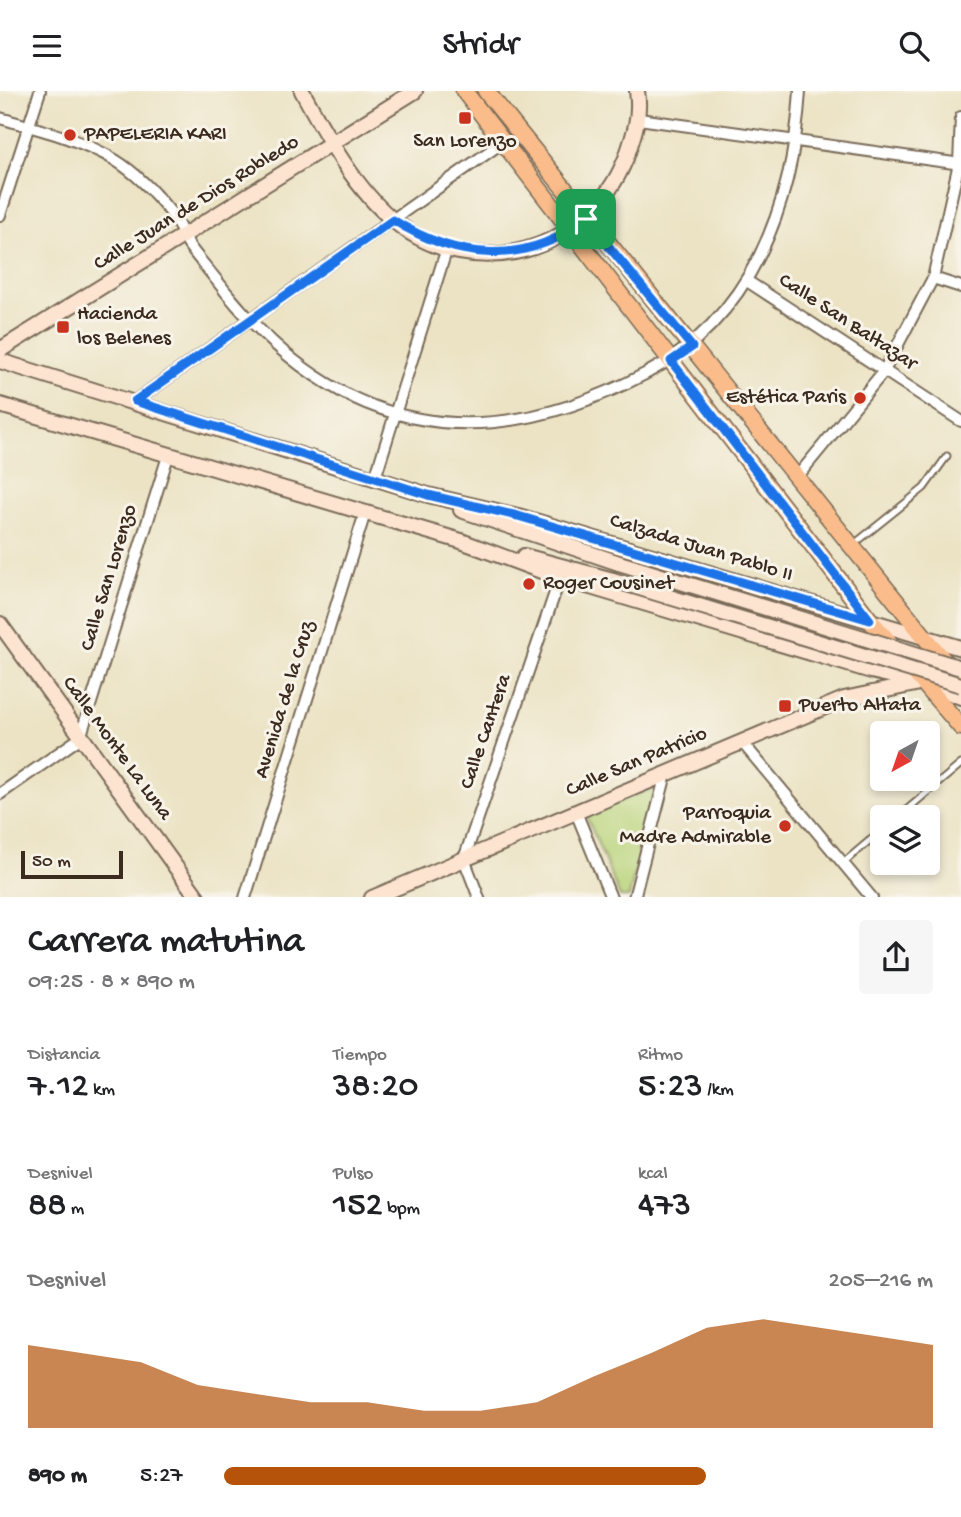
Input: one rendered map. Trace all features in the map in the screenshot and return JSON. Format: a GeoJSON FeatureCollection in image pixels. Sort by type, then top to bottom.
{"type":"FeatureCollection","features":[{"type":"Feature","properties":{"kind":"main road"},"geometry":{"type":"LineString","coordinates":[[464,91],[870,620],[961,727]]}},
{"type":"Feature","properties":{"kind":"main road"},"geometry":{"type":"LineString","coordinates":[[486,91],[586,219],[928,638],[961,683]]}},
{"type":"Feature","properties":{"kind":"street"},"geometry":{"type":"LineString","coordinates":[[0,215],[40,91]]}},
{"type":"Feature","properties":{"kind":"street"},"geometry":{"type":"LineString","coordinates":[[302,91],[333,145],[361,184],[393,220],[447,248],[470,252],[515,252],[539,246],[571,231],[586,219],[603,199],[620,171],[639,119],[637,91]]}},
{"type":"Feature","properties":{"kind":"street","name":"Calle Juan de Dios Robledo"},"geometry":{"type":"LineString","coordinates":[[3,345],[333,145],[415,91]]}},
{"type":"Feature","properties":{"kind":"street"},"geometry":{"type":"LineString","coordinates":[[0,118],[74,141],[115,160],[147,186],[173,215],[184,236],[251,322],[312,374],[356,399],[393,413],[418,419],[473,425],[550,415],[610,393],[692,347],[720,318],[747,281],[777,217],[797,141],[800,91]]}},
{"type":"Feature","properties":{"kind":"street"},"geometry":{"type":"LineString","coordinates":[[797,477],[884,371],[933,278],[960,164],[961,117]]}},
{"type":"Feature","properties":{"kind":"street"},"geometry":{"type":"LineString","coordinates":[[639,119],[960,164]]}},
{"type":"Feature","properties":{"kind":"street"},"geometry":{"type":"LineString","coordinates":[[135,401],[251,322],[502,142]]}},
{"type":"Feature","properties":{"kind":"street"},"geometry":{"type":"LineString","coordinates":[[375,478],[393,413],[447,248]]}},
{"type":"Feature","properties":{"kind":"street"},"geometry":{"type":"LineString","coordinates":[[933,278],[961,287]]}},
{"type":"Feature","properties":{"kind":"street","name":"Calle San Baltazar"},"geometry":{"type":"LineString","coordinates":[[747,281],[961,421]]}},
{"type":"Feature","properties":{"kind":"street","name":"Calzada Juan Pablo II"},"geometry":{"type":"LineString","coordinates":[[0,361],[135,401],[428,495],[518,516],[961,648]]}},
{"type":"Feature","properties":{"kind":"street"},"geometry":{"type":"LineString","coordinates":[[0,405],[461,541],[613,580],[961,683]]}},
{"type":"Feature","properties":{"kind":"street","name":"Calle San Lorenzo"},"geometry":{"type":"LineString","coordinates":[[80,738],[168,456]]}},
{"type":"Feature","properties":{"kind":"street","name":"Calzada Juan Pablo II"},"geometry":{"type":"LineString","coordinates":[[428,495],[467,513],[619,563],[961,668]]}},
{"type":"Feature","properties":{"kind":"street","name":"Avenida de la Cruz"},"geometry":{"type":"LineString","coordinates":[[245,897],[365,513]]}},
{"type":"Feature","properties":{"kind":"street"},"geometry":{"type":"LineString","coordinates":[[461,541],[560,578],[871,671],[924,683],[961,697]]}},
{"type":"Feature","properties":{"kind":"street","name":"Calle Cantera"},"geometry":{"type":"LineString","coordinates":[[464,859],[560,578]]}},
{"type":"Feature","properties":{"kind":"street"},"geometry":{"type":"LineString","coordinates":[[812,652],[820,648],[831,634],[832,625],[826,608]]}},
{"type":"Feature","properties":{"kind":"street","name":"Calle Monte La Luna"},"geometry":{"type":"LineString","coordinates":[[0,624],[197,897]]}},
{"type":"Feature","properties":{"kind":"street","name":"Calle San Patricio"},"geometry":{"type":"LineString","coordinates":[[374,897],[860,694],[924,683]]}},
{"type":"Feature","properties":{"kind":"street"},"geometry":{"type":"LineString","coordinates":[[0,794],[80,738]]}},
{"type":"Feature","properties":{"kind":"street"},"geometry":{"type":"LineString","coordinates":[[742,742],[871,897]]}},
{"type":"Feature","properties":{"kind":"street"},"geometry":{"type":"LineString","coordinates":[[634,897],[666,774]]}},
{"type":"Feature","properties":{"kind":"street"},"geometry":{"type":"LineString","coordinates":[[576,812],[611,897]]}},
{"type":"Feature","properties":{"kind":"street"},"geometry":{"type":"LineString","coordinates":[[464,859],[479,897]]}},
{"type":"Feature","properties":{"kind":"lane"},"geometry":{"type":"LineString","coordinates":[[853,545],[924,488],[947,456]]}},
{"type":"Feature","properties":{"kind":"lane"},"geometry":{"type":"LineString","coordinates":[[912,805],[961,764]]}},
{"type":"Feature","properties":{"kind":"lane"},"geometry":{"type":"LineString","coordinates":[[843,863],[870,840]]}},
{"type":"Feature","properties":{"kind":"green space"},"geometry":{"type":"Polygon","coordinates":[[[655,787],[629,897],[620,897],[586,815],[655,787]]]}},
{"type":"Feature","properties":{"kind":"place","name":"San Lorenzo"},"geometry":{"type":"Point","coordinates":[465,118]}},
{"type":"Feature","properties":{"kind":"place","name":"PAPELERIA KARI"},"geometry":{"type":"Point","coordinates":[70,135]}},
{"type":"Feature","properties":{"kind":"place","name":"Hacienda los Belenes"},"geometry":{"type":"Point","coordinates":[63,327]}},
{"type":"Feature","properties":{"kind":"place","name":"Estética Paris"},"geometry":{"type":"Point","coordinates":[860,398]}},
{"type":"Feature","properties":{"kind":"place","name":"Roger Cousinet"},"geometry":{"type":"Point","coordinates":[529,584]}},
{"type":"Feature","properties":{"kind":"place","name":"Puerto Altata"},"geometry":{"type":"Point","coordinates":[785,706]}},
{"type":"Feature","properties":{"kind":"place","name":"Parroquia Madre Admirable"},"geometry":{"type":"Point","coordinates":[785,826]}},
{"type":"Feature","properties":{"kind":"route"},"geometry":{"type":"LineString","coordinates":[[586,219],[692,347],[671,361],[870,620],[518,516],[428,495],[135,401],[393,220],[447,248],[491,253],[515,252],[539,246],[571,231],[586,219]]}}]}
